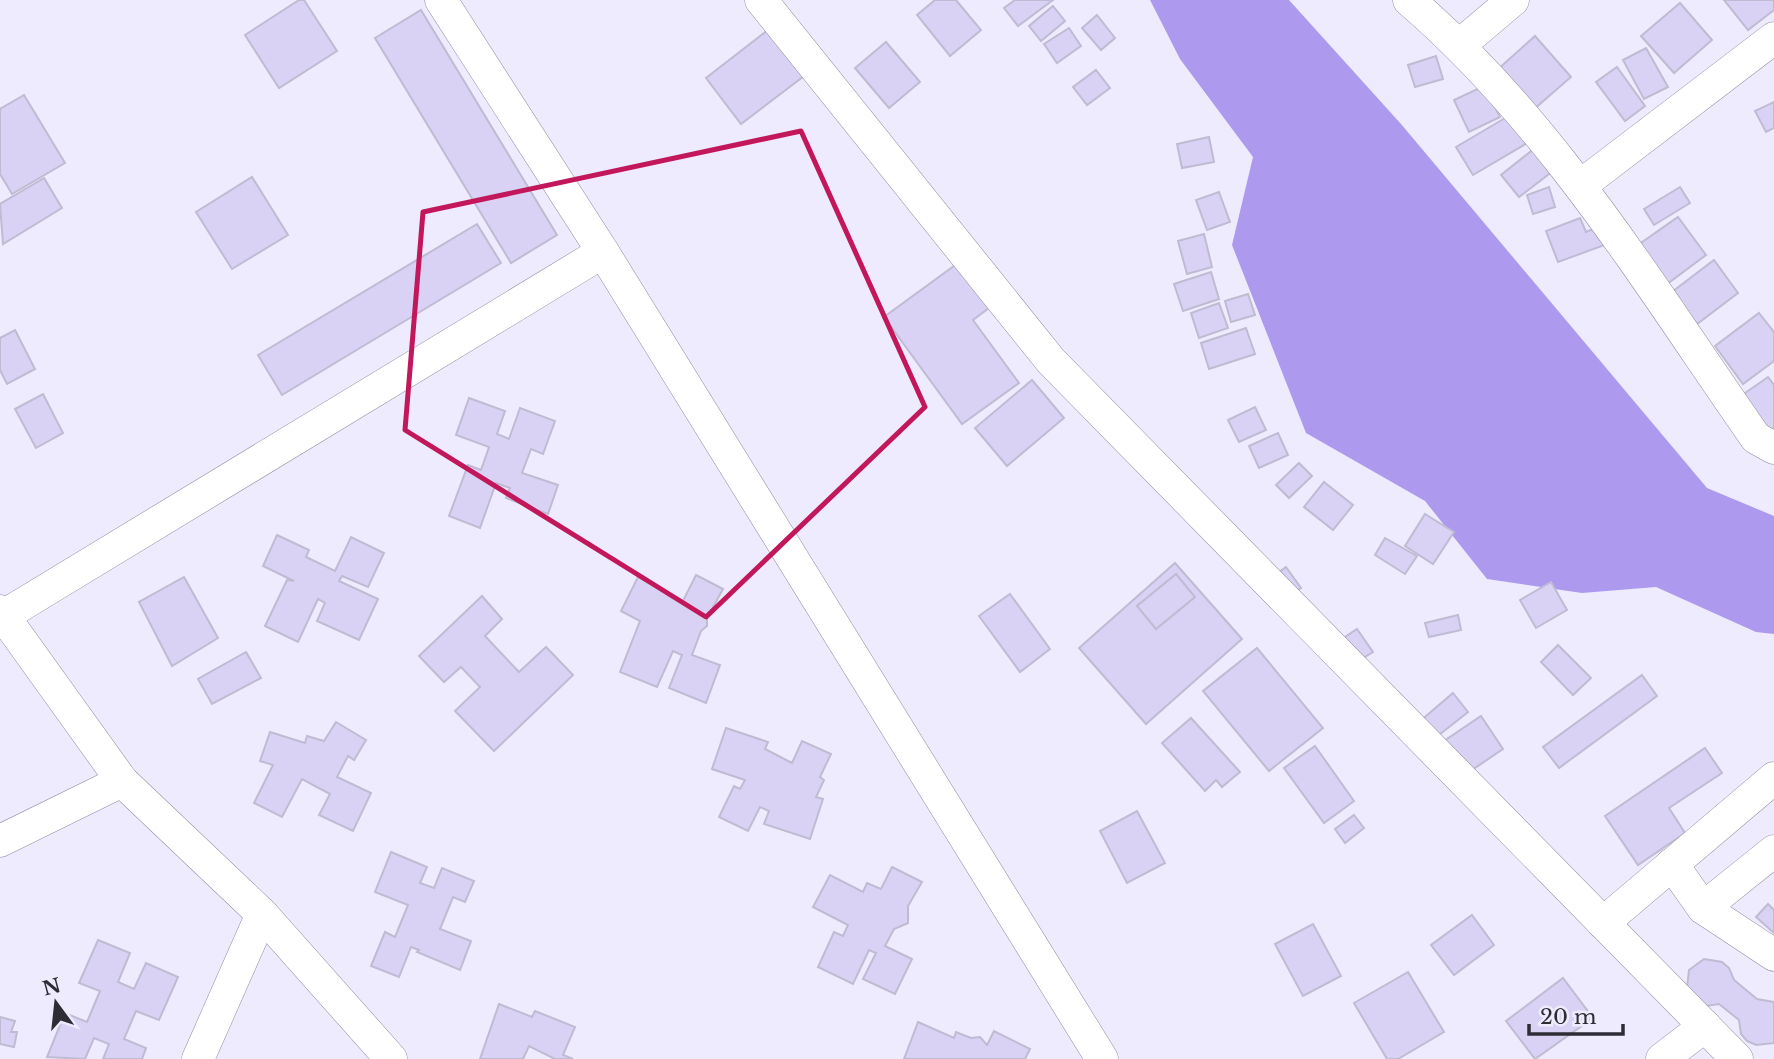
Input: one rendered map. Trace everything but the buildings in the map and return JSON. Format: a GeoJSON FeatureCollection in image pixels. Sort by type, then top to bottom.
{"type":"FeatureCollection","features":[{"type":"Feature","properties":{"kind":"street"},"geometry":{"type":"LineString","coordinates":[[441,0],[603,252],[1102,1059]]}},
{"type":"Feature","properties":{"kind":"street"},"geometry":{"type":"LineString","coordinates":[[761,0],[1051,361],[1737,1059]]}},
{"type":"Feature","properties":{"kind":"street"},"geometry":{"type":"LineString","coordinates":[[1409,0],[1461,44],[1519,109],[1580,186],[1756,438],[1774,448]]}},
{"type":"Feature","properties":{"kind":"street"},"geometry":{"type":"LineString","coordinates":[[1461,44],[1513,0]]}},
{"type":"Feature","properties":{"kind":"street"},"geometry":{"type":"LineString","coordinates":[[1580,186],[1774,38]]}},
{"type":"Feature","properties":{"kind":"street"},"geometry":{"type":"LineString","coordinates":[[391,1059],[262,914],[122,781],[1,615],[603,252]]}},
{"type":"Feature","properties":{"kind":"street"},"geometry":{"type":"LineString","coordinates":[[1603,923],[1774,778]]}},
{"type":"Feature","properties":{"kind":"street"},"geometry":{"type":"LineString","coordinates":[[0,841],[122,781]]}},
{"type":"Feature","properties":{"kind":"street"},"geometry":{"type":"LineString","coordinates":[[1703,908],[1774,851]]}},
{"type":"Feature","properties":{"kind":"street"},"geometry":{"type":"LineString","coordinates":[[1672,864],[1703,908],[1774,955]]}},
{"type":"Feature","properties":{"kind":"street"},"geometry":{"type":"LineString","coordinates":[[198,1059],[262,914]]}},
{"type":"Feature","properties":{"kind":"street"},"geometry":{"type":"LineString","coordinates":[[1662,1059],[1705,1026]]}},
{"type":"Feature","properties":{"kind":"highlighted area"},"geometry":{"type":"Polygon","coordinates":[[[801,131],[925,407],[706,617],[405,430],[423,212],[801,131]]]}},
{"type":"Feature","properties":{"kind":"shaded area"},"geometry":{"type":"Polygon","coordinates":[[[1150,0],[1289,0],[1401,124],[1707,488],[1774,516],[1774,634],[1756,632],[1656,587],[1582,593],[1487,579],[1425,501],[1306,433],[1232,245],[1253,157],[1180,59],[1150,0]]]}}]}
